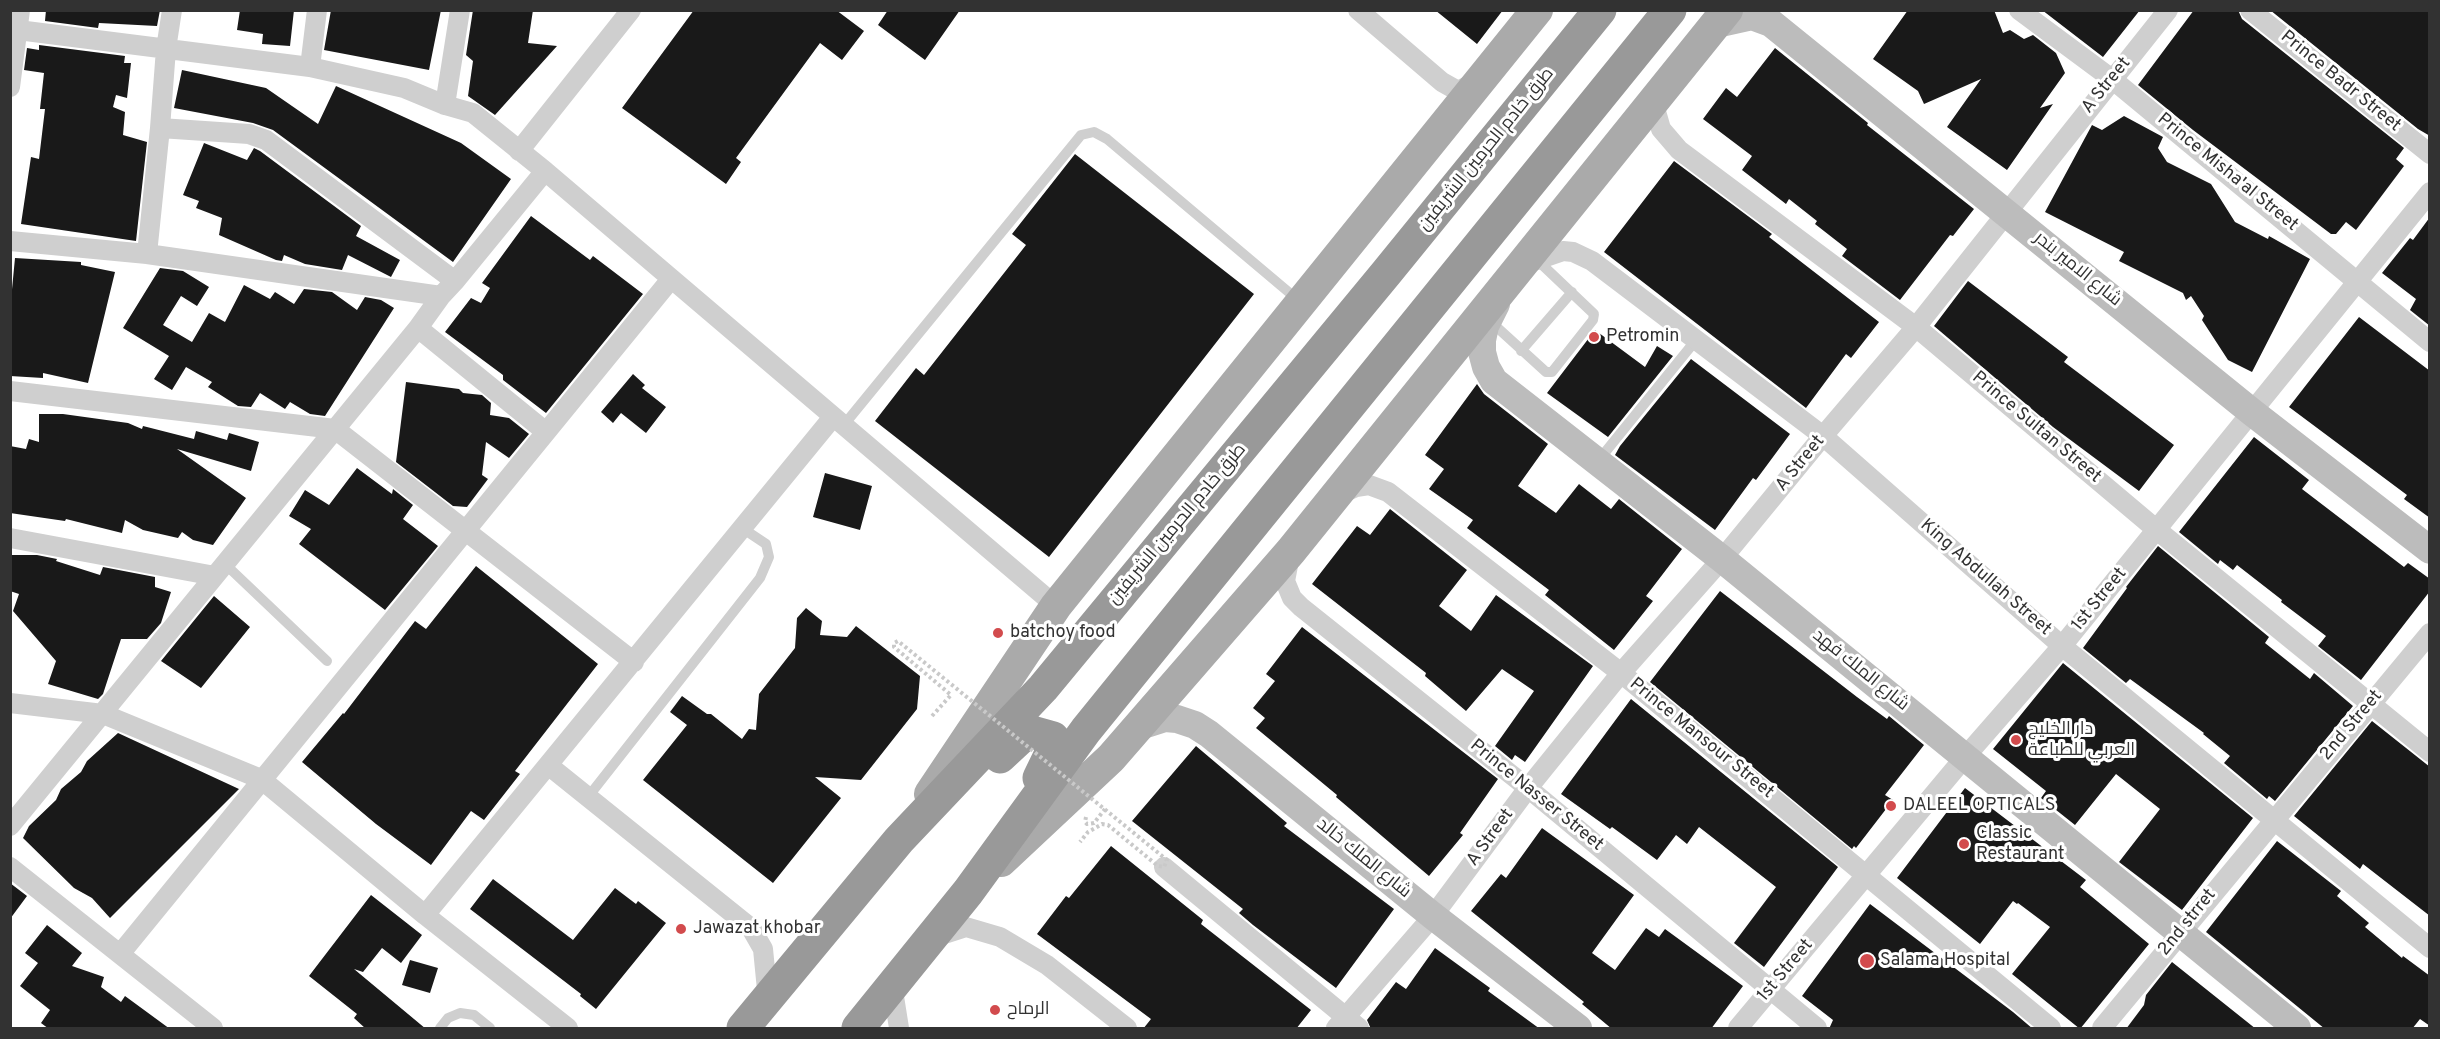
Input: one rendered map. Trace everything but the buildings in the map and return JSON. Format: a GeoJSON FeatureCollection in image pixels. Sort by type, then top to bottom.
{"type":"FeatureCollection","features":[{"type":"Feature","properties":{"kind":"highway","name":"طرق خادم الحرمين الشريفين"},"geometry":{"type":"LineString","coordinates":[[743,1029],[764,1014],[899,840],[1042,688],[1380,281],[1600,10]]}},
{"type":"Feature","properties":{"kind":"highway"},"geometry":{"type":"LineString","coordinates":[[858,1029],[968,892],[1086,730],[1670,10]]}},
{"type":"Feature","properties":{"kind":"highway"},"geometry":{"type":"LineString","coordinates":[[764,1014],[777,1022],[887,882],[967,789],[1028,730],[1053,738],[1053,749],[1043,772],[1018,807],[1008,837]]}},
{"type":"Feature","properties":{"kind":"main road"},"geometry":{"type":"LineString","coordinates":[[899,840],[1056,606],[1537,10]]}},
{"type":"Feature","properties":{"kind":"main road"},"geometry":{"type":"LineString","coordinates":[[968,892],[1111,758],[1291,551],[1485,318],[1503,290],[1531,260],[1653,101],[1721,17]]}},
{"type":"Feature","properties":{"kind":"street"},"geometry":{"type":"LineString","coordinates":[[147,254],[166,49],[172,10]]}},
{"type":"Feature","properties":{"kind":"street"},"geometry":{"type":"LineString","coordinates":[[310,67],[316,10]]}},
{"type":"Feature","properties":{"kind":"street"},"geometry":{"type":"LineString","coordinates":[[445,105],[460,10]]}},
{"type":"Feature","properties":{"kind":"street"},"geometry":{"type":"LineString","coordinates":[[519,150],[631,10]]}},
{"type":"Feature","properties":{"kind":"street"},"geometry":{"type":"LineString","coordinates":[[1358,10],[1442,82],[1458,91],[1480,80]]}},
{"type":"Feature","properties":{"kind":"street","name":"Prince Misha'al Street"},"geometry":{"type":"LineString","coordinates":[[2019,10],[2112,80],[2430,342]]}},
{"type":"Feature","properties":{"kind":"street","name":"A Street"},"geometry":{"type":"LineString","coordinates":[[1347,1025],[1433,916],[1528,788],[1621,674],[1722,559],[1916,327],[2168,10]]}},
{"type":"Feature","properties":{"kind":"street","name":"Prince Badr Street"},"geometry":{"type":"LineString","coordinates":[[2250,10],[2430,154]]}},
{"type":"Feature","properties":{"kind":"street","name":"شارع الامير بندر"},"geometry":{"type":"LineString","coordinates":[[1721,17],[1752,16],[1771,23],[2253,413],[2430,550]]}},
{"type":"Feature","properties":{"kind":"street"},"geometry":{"type":"LineString","coordinates":[[10,87],[16,23],[166,49],[310,67],[404,88],[445,105],[473,113],[545,171],[1056,606]]}},
{"type":"Feature","properties":{"kind":"street","name":"Prince Sultan Street"},"geometry":{"type":"LineString","coordinates":[[1653,101],[1661,129],[1679,150],[1916,327],[2157,530],[2430,752]]}},
{"type":"Feature","properties":{"kind":"street"},"geometry":{"type":"LineString","coordinates":[[160,128],[249,134],[266,140],[455,281]]}},
{"type":"Feature","properties":{"kind":"street"},"geometry":{"type":"LineString","coordinates":[[10,826],[545,171]]}},
{"type":"Feature","properties":{"kind":"street","name":"1st Street"},"geometry":{"type":"LineString","coordinates":[[1738,1029],[1965,757],[2062,646],[2253,413],[2356,280],[2430,192]]}},
{"type":"Feature","properties":{"kind":"street"},"geometry":{"type":"LineString","coordinates":[[10,241],[147,254],[441,296]]}},
{"type":"Feature","properties":{"kind":"street","name":"King Abdullah Street"},"geometry":{"type":"LineString","coordinates":[[1531,260],[1563,251],[1580,254],[1823,436],[2062,646],[2430,948]]}},
{"type":"Feature","properties":{"kind":"street"},"geometry":{"type":"LineString","coordinates":[[120,954],[671,279]]}},
{"type":"Feature","properties":{"kind":"street","name":"شارع الملك فهد"},"geometry":{"type":"LineString","coordinates":[[1485,318],[1482,352],[1486,367],[1494,381],[1722,559],[2297,1029]]}},
{"type":"Feature","properties":{"kind":"street"},"geometry":{"type":"LineString","coordinates":[[418,328],[546,432]]}},
{"type":"Feature","properties":{"kind":"street"},"geometry":{"type":"LineString","coordinates":[[10,391],[335,429],[634,662]]}},
{"type":"Feature","properties":{"kind":"street"},"geometry":{"type":"LineString","coordinates":[[425,915],[742,528],[838,421]]}},
{"type":"Feature","properties":{"kind":"street","name":"Prince Mansour Street"},"geometry":{"type":"LineString","coordinates":[[1336,496],[1362,485],[1369,485],[1388,492],[1621,674],[2051,1029]]}},
{"type":"Feature","properties":{"kind":"street"},"geometry":{"type":"LineString","coordinates":[[10,538],[220,570]]}},
{"type":"Feature","properties":{"kind":"street","name":"Prince Nasser Street"},"geometry":{"type":"LineString","coordinates":[[1291,551],[1285,581],[1292,598],[1528,788],[1817,1029]]}},
{"type":"Feature","properties":{"kind":"street","name":"2nd Street"},"geometry":{"type":"LineString","coordinates":[[2275,819],[2430,633]]}},
{"type":"Feature","properties":{"kind":"street"},"geometry":{"type":"LineString","coordinates":[[10,703],[103,714],[261,780],[568,1029]]}},
{"type":"Feature","properties":{"kind":"street","name":"شارع الملك خالد"},"geometry":{"type":"LineString","coordinates":[[1137,727],[1165,718],[1177,719],[1195,725],[1209,734],[1433,916],[1578,1029]]}},
{"type":"Feature","properties":{"kind":"street"},"geometry":{"type":"LineString","coordinates":[[548,765],[751,928],[763,949],[764,1014]]}},
{"type":"Feature","properties":{"kind":"street","name":"2nd strret"},"geometry":{"type":"LineString","coordinates":[[2102,1029],[2275,819]]}},
{"type":"Feature","properties":{"kind":"street"},"geometry":{"type":"LineString","coordinates":[[10,867],[213,1029]]}},
{"type":"Feature","properties":{"kind":"street"},"geometry":{"type":"LineString","coordinates":[[1171,872],[1347,1025]]}},
{"type":"Feature","properties":{"kind":"street"},"geometry":{"type":"LineString","coordinates":[[929,939],[966,927],[1000,937],[1047,964],[1127,1029]]}},
{"type":"Feature","properties":{"kind":"street"},"geometry":{"type":"LineString","coordinates":[[892,984],[899,1029]]}},
{"type":"Feature","properties":{"kind":"lane"},"geometry":{"type":"LineString","coordinates":[[838,421],[1081,135],[1094,132],[1107,139],[1301,302]]}},
{"type":"Feature","properties":{"kind":"lane"},"geometry":{"type":"LineString","coordinates":[[1485,318],[1540,369],[1552,372],[1593,320],[1594,314],[1572,292],[1531,260]]}},
{"type":"Feature","properties":{"kind":"lane"},"geometry":{"type":"LineString","coordinates":[[1521,351],[1572,292]]}},
{"type":"Feature","properties":{"kind":"lane"},"geometry":{"type":"LineString","coordinates":[[1597,462],[1696,340]]}},
{"type":"Feature","properties":{"kind":"lane"},"geometry":{"type":"LineString","coordinates":[[588,797],[760,578],[769,558],[765,544],[742,528]]}},
{"type":"Feature","properties":{"kind":"lane"},"geometry":{"type":"LineString","coordinates":[[220,570],[327,661]]}},
{"type":"Feature","properties":{"kind":"lane"},"geometry":{"type":"LineString","coordinates":[[440,1029],[448,1018],[460,1013],[474,1015],[490,1029]]}},
{"type":"Feature","properties":{"kind":"path"},"geometry":{"type":"LineString","coordinates":[[932,716],[951,695],[894,647],[898,641],[1155,849],[1167,860],[1171,872]]}},
{"type":"Feature","properties":{"kind":"path"},"geometry":{"type":"LineString","coordinates":[[1080,842],[1088,832],[1102,824],[1107,825],[1158,866],[1171,872]]}},
{"type":"Feature","properties":{"kind":"place","name":"Petromin"},"geometry":{"type":"Point","coordinates":[1594,337]}},
{"type":"Feature","properties":{"kind":"place","name":"batchoy food"},"geometry":{"type":"Point","coordinates":[998,633]}},
{"type":"Feature","properties":{"kind":"place","name":"دار الخليج العربي للطباعة"},"geometry":{"type":"Point","coordinates":[2016,740]}},
{"type":"Feature","properties":{"kind":"place","name":"DALEEL OPTICALS"},"geometry":{"type":"Point","coordinates":[1891,806]}},
{"type":"Feature","properties":{"kind":"place","name":"Classic Restaurant"},"geometry":{"type":"Point","coordinates":[1964,844]}},
{"type":"Feature","properties":{"kind":"place","name":"Jawazat khobar"},"geometry":{"type":"Point","coordinates":[681,929]}},
{"type":"Feature","properties":{"kind":"place","name":"Salama Hospital"},"geometry":{"type":"Point","coordinates":[1867,961]}},
{"type":"Feature","properties":{"kind":"place","name":"الرماح"},"geometry":{"type":"Point","coordinates":[995,1010]}}]}
